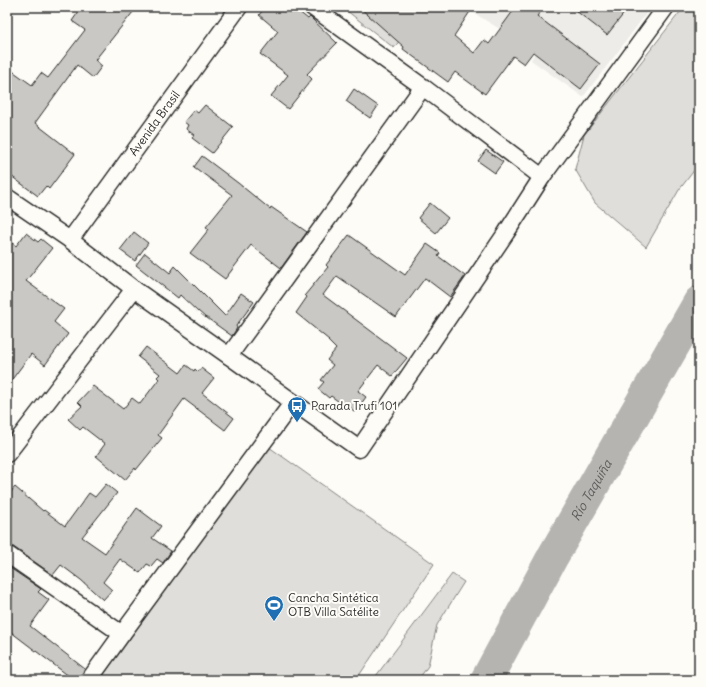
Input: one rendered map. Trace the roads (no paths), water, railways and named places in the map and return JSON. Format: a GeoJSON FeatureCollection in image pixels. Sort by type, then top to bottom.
{"type":"FeatureCollection","features":[{"type":"Feature","properties":{"kind":"street","name":"Avenida Brasil"},"geometry":{"type":"LineString","coordinates":[[70,240],[239,7]]}},
{"type":"Feature","properties":{"kind":"street"},"geometry":{"type":"LineString","coordinates":[[312,7],[423,87],[542,177]]}},
{"type":"Feature","properties":{"kind":"street"},"geometry":{"type":"LineString","coordinates":[[7,198],[70,240],[134,289],[359,448],[506,233],[542,177],[666,7]]}},
{"type":"Feature","properties":{"kind":"street"},"geometry":{"type":"LineString","coordinates":[[229,356],[423,87]]}},
{"type":"Feature","properties":{"kind":"street"},"geometry":{"type":"LineString","coordinates":[[7,454],[134,289]]}},
{"type":"Feature","properties":{"kind":"street"},"geometry":{"type":"LineString","coordinates":[[89,680],[293,402]]}},
{"type":"Feature","properties":{"kind":"street"},"geometry":{"type":"LineString","coordinates":[[7,554],[122,634]]}},
{"type":"Feature","properties":{"kind":"waterway","name":"Río Taquiña"},"geometry":{"type":"LineString","coordinates":[[486,680],[553,556],[699,302]]}},
{"type":"Feature","properties":{"kind":"place","name":"Parada Trufi 101"},"geometry":{"type":"Point","coordinates":[297,423]}},
{"type":"Feature","properties":{"kind":"place","name":"Cancha Sintética OTB Villa Satélite"},"geometry":{"type":"Point","coordinates":[274,622]}}]}
